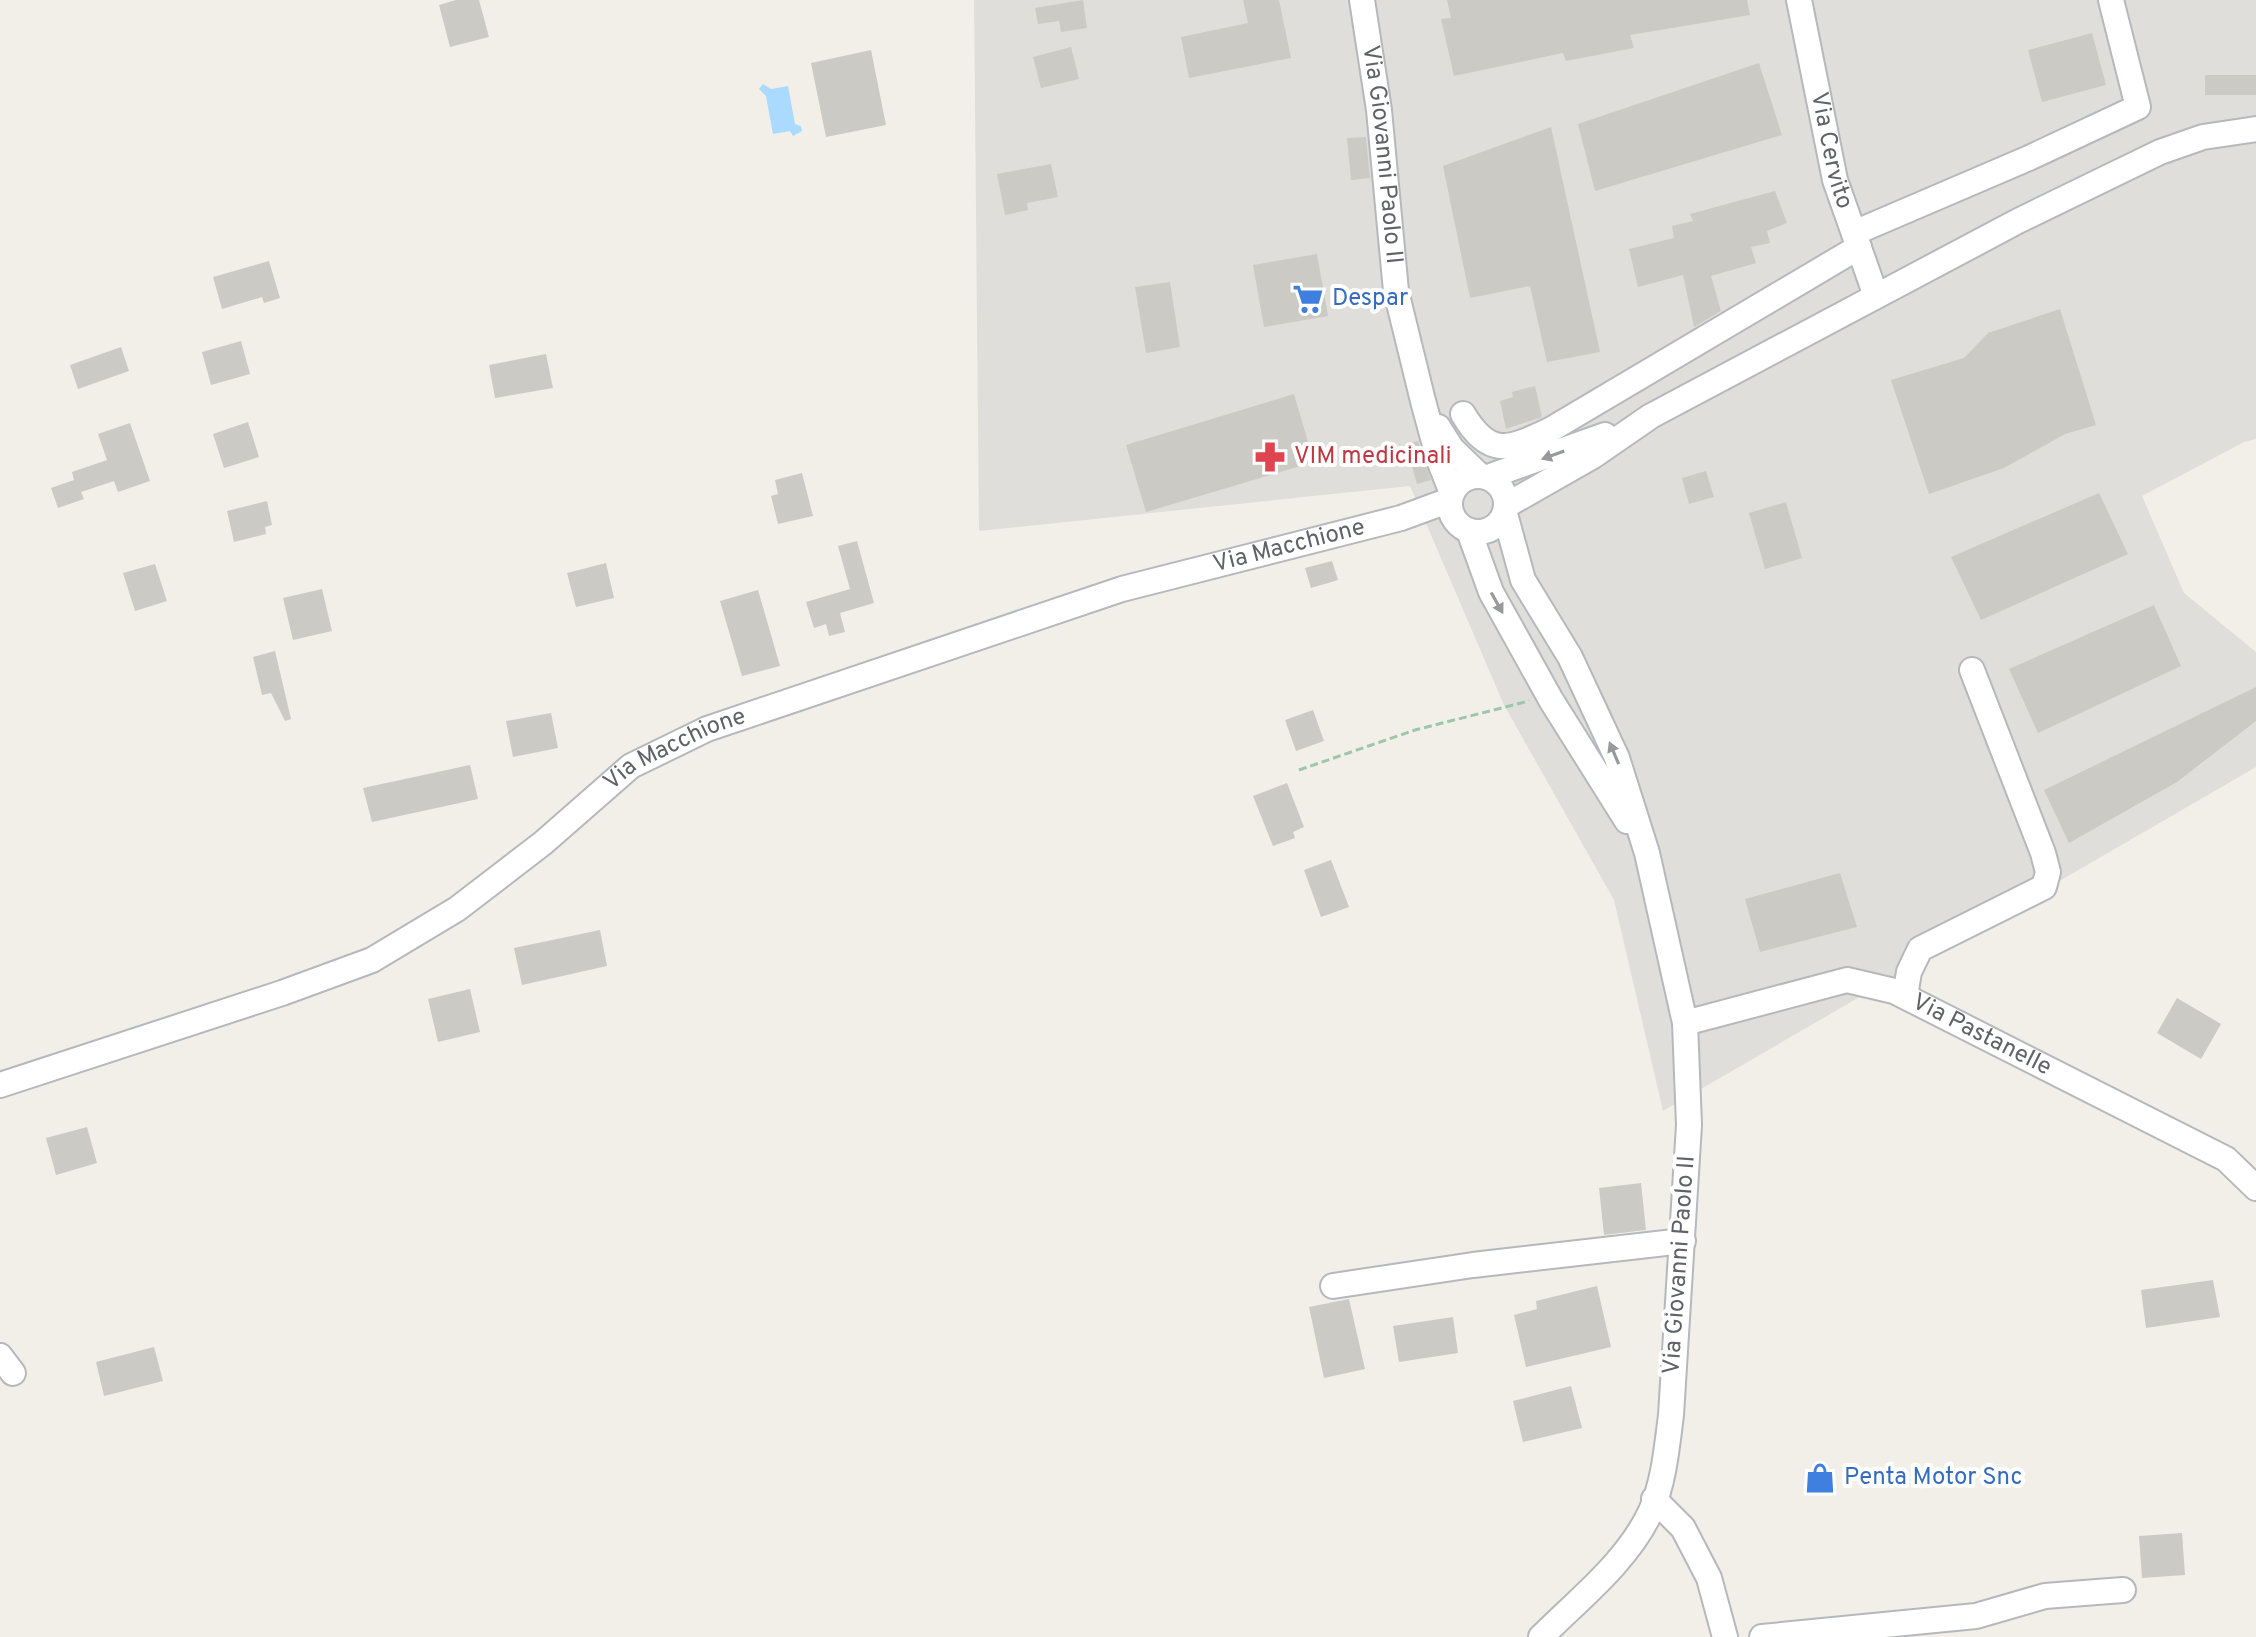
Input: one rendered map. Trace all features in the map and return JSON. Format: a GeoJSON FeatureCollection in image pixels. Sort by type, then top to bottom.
{"type":"FeatureCollection","features":[{"type":"Feature","properties":{"kind":"street","name":"Via Giovanni Paolo II"},"geometry":{"type":"LineString","coordinates":[[1362,0],[1379,110],[1396,291],[1423,401],[1451,496]]}},
{"type":"Feature","properties":{"kind":"street","name":"Via Cervito"},"geometry":{"type":"LineString","coordinates":[[1799,0],[1835,180],[1876,296]]}},
{"type":"Feature","properties":{"kind":"street"},"geometry":{"type":"LineString","coordinates":[[1463,414],[1482,441],[1501,446],[1517,445],[1550,430],[1856,240],[2138,107],[2111,0]]}},
{"type":"Feature","properties":{"kind":"street"},"geometry":{"type":"LineString","coordinates":[[1651,416],[1483,476],[1463,480],[1451,496],[1452,515],[1465,528],[1486,531],[1494,527],[1506,510],[1651,416],[2018,221],[2160,152],[2203,137],[2256,129]]}},
{"type":"Feature","properties":{"kind":"street"},"geometry":{"type":"LineString","coordinates":[[1423,401],[1452,449],[1502,488],[1506,510]]}},
{"type":"Feature","properties":{"kind":"street","name":"Via Macchione"},"geometry":{"type":"LineString","coordinates":[[0,1085],[282,993],[372,960],[457,909],[543,843],[631,766],[707,729],[1122,589],[1401,518],[1451,496]]}},
{"type":"Feature","properties":{"kind":"street","name":"Via Giovanni Paolo II"},"geometry":{"type":"LineString","coordinates":[[1506,510],[1523,580],[1570,657],[1617,758],[1647,853],[1685,1023],[1689,1125],[1671,1415],[1665,1460],[1651,1511],[1629,1547],[1541,1637]]}},
{"type":"Feature","properties":{"kind":"street","name":"Via Macchione"},"geometry":{"type":"LineString","coordinates":[[1401,518],[1465,528]]}},
{"type":"Feature","properties":{"kind":"street","name":"Via Giovanni Paolo II"},"geometry":{"type":"LineString","coordinates":[[1465,528],[1491,592],[1548,694],[1647,853]]}},
{"type":"Feature","properties":{"kind":"street"},"geometry":{"type":"LineString","coordinates":[[1905,996],[1909,972],[1920,949],[2044,887],[2048,872],[2026,805],[1972,670]]}},
{"type":"Feature","properties":{"kind":"street","name":"Via Pastanelle"},"geometry":{"type":"LineString","coordinates":[[1685,1023],[1847,980],[1894,991],[2226,1159],[2256,1188]]}},
{"type":"Feature","properties":{"kind":"street"},"geometry":{"type":"LineString","coordinates":[[1333,1286],[1473,1265],[1683,1241]]}},
{"type":"Feature","properties":{"kind":"street"},"geometry":{"type":"LineString","coordinates":[[1654,1499],[1683,1528],[1709,1578],[1725,1637]]}},
{"type":"Feature","properties":{"kind":"street"},"geometry":{"type":"LineString","coordinates":[[1762,1637],[1976,1616],[2045,1596],[2123,1590]]}},
{"type":"Feature","properties":{"kind":"path"},"geometry":{"type":"LineString","coordinates":[[1299,770],[1415,730],[1548,694]]}},
{"type":"Feature","properties":{"kind":"shaded area"},"geometry":{"type":"Polygon","coordinates":[[[974,0],[2256,0],[2256,439],[2244,442],[2142,496],[2184,593],[2256,652],[2256,767],[1663,1111],[1614,900],[1504,705],[1410,486],[979,531],[974,0]]]}},
{"type":"Feature","properties":{"kind":"water"},"geometry":{"type":"Polygon","coordinates":[[[763,84],[771,89],[788,86],[795,124],[801,126],[802,131],[793,136],[790,131],[773,134],[766,96],[759,89],[763,84]]]}},
{"type":"Feature","properties":{"kind":"building"},"geometry":{"type":"Polygon","coordinates":[[[456,0],[479,0],[489,37],[450,47],[439,5],[456,0]]]}},
{"type":"Feature","properties":{"kind":"building"},"geometry":{"type":"Polygon","coordinates":[[[1083,0],[1087,28],[1061,32],[1059,21],[1038,24],[1035,8],[1083,0]]]}},
{"type":"Feature","properties":{"kind":"building"},"geometry":{"type":"Polygon","coordinates":[[[1243,0],[1279,0],[1291,58],[1189,78],[1181,37],[1248,23],[1243,0]]]}},
{"type":"Feature","properties":{"kind":"building"},"geometry":{"type":"Polygon","coordinates":[[[1447,0],[1747,0],[1750,15],[1630,35],[1634,48],[1566,61],[1563,53],[1454,76],[1441,19],[1451,18],[1447,0]]]}},
{"type":"Feature","properties":{"kind":"building"},"geometry":{"type":"Polygon","coordinates":[[[2092,33],[2106,85],[2042,102],[2028,50],[2092,33]]]}},
{"type":"Feature","properties":{"kind":"building"},"geometry":{"type":"Polygon","coordinates":[[[1071,47],[1079,79],[1041,88],[1033,57],[1071,47]]]}},
{"type":"Feature","properties":{"kind":"building"},"geometry":{"type":"Polygon","coordinates":[[[871,50],[886,125],[826,137],[811,63],[871,50]]]}},
{"type":"Feature","properties":{"kind":"building"},"geometry":{"type":"Polygon","coordinates":[[[1759,63],[1782,135],[1595,191],[1578,124],[1759,63]]]}},
{"type":"Feature","properties":{"kind":"building"},"geometry":{"type":"Polygon","coordinates":[[[2205,75],[2256,75],[2256,95],[2205,95],[2205,75]]]}},
{"type":"Feature","properties":{"kind":"building"},"geometry":{"type":"Polygon","coordinates":[[[1551,127],[1600,352],[1547,362],[1530,286],[1470,298],[1443,166],[1551,127]]]}},
{"type":"Feature","properties":{"kind":"building"},"geometry":{"type":"Polygon","coordinates":[[[1366,137],[1370,178],[1351,180],[1347,138],[1366,137]]]}},
{"type":"Feature","properties":{"kind":"building"},"geometry":{"type":"Polygon","coordinates":[[[1051,164],[1058,197],[1027,203],[1028,210],[1005,215],[997,174],[1051,164]]]}},
{"type":"Feature","properties":{"kind":"building"},"geometry":{"type":"Polygon","coordinates":[[[1775,191],[1787,223],[1767,231],[1770,243],[1751,247],[1756,263],[1711,276],[1721,311],[1694,327],[1683,275],[1638,287],[1629,249],[1674,238],[1672,226],[1693,221],[1690,214],[1775,191]]]}},
{"type":"Feature","properties":{"kind":"building"},"geometry":{"type":"Polygon","coordinates":[[[1317,254],[1328,316],[1264,327],[1253,265],[1317,254]]]}},
{"type":"Feature","properties":{"kind":"building"},"geometry":{"type":"Polygon","coordinates":[[[269,261],[280,298],[264,303],[262,297],[222,309],[213,277],[269,261]]]}},
{"type":"Feature","properties":{"kind":"building"},"geometry":{"type":"Polygon","coordinates":[[[1170,282],[1180,347],[1146,353],[1135,287],[1170,282]]]}},
{"type":"Feature","properties":{"kind":"building"},"geometry":{"type":"Polygon","coordinates":[[[2060,309],[2096,425],[2065,434],[2004,468],[1929,494],[1891,380],[1964,358],[1988,333],[2060,309]]]}},
{"type":"Feature","properties":{"kind":"building"},"geometry":{"type":"Polygon","coordinates":[[[241,341],[250,374],[211,385],[202,352],[241,341]]]}},
{"type":"Feature","properties":{"kind":"building"},"geometry":{"type":"Polygon","coordinates":[[[121,347],[129,371],[78,389],[70,365],[121,347]]]}},
{"type":"Feature","properties":{"kind":"building"},"geometry":{"type":"Polygon","coordinates":[[[546,354],[553,388],[495,398],[489,365],[546,354]]]}},
{"type":"Feature","properties":{"kind":"building"},"geometry":{"type":"Polygon","coordinates":[[[1535,386],[1542,417],[1506,429],[1500,401],[1513,397],[1512,392],[1535,386]]]}},
{"type":"Feature","properties":{"kind":"building"},"geometry":{"type":"Polygon","coordinates":[[[1294,394],[1314,462],[1146,512],[1126,445],[1294,394]]]}},
{"type":"Feature","properties":{"kind":"building"},"geometry":{"type":"Polygon","coordinates":[[[248,422],[259,457],[224,468],[213,434],[248,422]]]}},
{"type":"Feature","properties":{"kind":"building"},"geometry":{"type":"Polygon","coordinates":[[[130,423],[150,481],[118,492],[114,481],[81,492],[84,499],[58,508],[51,488],[74,480],[72,472],[107,460],[98,434],[130,423]]]}},
{"type":"Feature","properties":{"kind":"building"},"geometry":{"type":"Polygon","coordinates":[[[1418,441],[1431,480],[1417,484],[1406,444],[1418,441]]]}},
{"type":"Feature","properties":{"kind":"building"},"geometry":{"type":"Polygon","coordinates":[[[1706,471],[1714,497],[1689,504],[1682,478],[1706,471]]]}},
{"type":"Feature","properties":{"kind":"building"},"geometry":{"type":"Polygon","coordinates":[[[802,473],[813,516],[778,524],[771,496],[778,494],[775,480],[802,473]]]}},
{"type":"Feature","properties":{"kind":"building"},"geometry":{"type":"Polygon","coordinates":[[[2099,493],[2128,554],[1981,620],[1951,557],[2099,493]]]}},
{"type":"Feature","properties":{"kind":"building"},"geometry":{"type":"Polygon","coordinates":[[[267,501],[272,525],[265,527],[266,534],[234,542],[227,511],[267,501]]]}},
{"type":"Feature","properties":{"kind":"building"},"geometry":{"type":"Polygon","coordinates":[[[1786,502],[1802,558],[1765,569],[1749,513],[1786,502]]]}},
{"type":"Feature","properties":{"kind":"building"},"geometry":{"type":"Polygon","coordinates":[[[857,541],[874,603],[840,613],[845,632],[829,636],[826,624],[814,628],[806,602],[850,589],[838,546],[857,541]]]}},
{"type":"Feature","properties":{"kind":"building"},"geometry":{"type":"Polygon","coordinates":[[[1332,561],[1338,580],[1311,588],[1305,568],[1332,561]]]}},
{"type":"Feature","properties":{"kind":"building"},"geometry":{"type":"Polygon","coordinates":[[[606,563],[614,598],[576,607],[567,573],[606,563]]]}},
{"type":"Feature","properties":{"kind":"building"},"geometry":{"type":"Polygon","coordinates":[[[155,564],[167,601],[135,611],[123,573],[155,564]]]}},
{"type":"Feature","properties":{"kind":"building"},"geometry":{"type":"Polygon","coordinates":[[[322,589],[332,631],[293,640],[283,598],[322,589]]]}},
{"type":"Feature","properties":{"kind":"building"},"geometry":{"type":"Polygon","coordinates":[[[758,590],[780,666],[742,676],[720,601],[758,590]]]}},
{"type":"Feature","properties":{"kind":"building"},"geometry":{"type":"Polygon","coordinates":[[[2154,605],[2181,666],[2038,733],[2009,669],[2154,605]]]}},
{"type":"Feature","properties":{"kind":"building"},"geometry":{"type":"Polygon","coordinates":[[[275,651],[291,719],[285,721],[271,693],[262,695],[253,657],[275,651]]]}},
{"type":"Feature","properties":{"kind":"building"},"geometry":{"type":"Polygon","coordinates":[[[2256,687],[2256,721],[2177,782],[2069,843],[2044,790],[2256,687]]]}},
{"type":"Feature","properties":{"kind":"building"},"geometry":{"type":"Polygon","coordinates":[[[1313,710],[1324,741],[1296,751],[1285,720],[1313,710]]]}},
{"type":"Feature","properties":{"kind":"building"},"geometry":{"type":"Polygon","coordinates":[[[551,713],[558,748],[513,757],[506,721],[551,713]]]}},
{"type":"Feature","properties":{"kind":"building"},"geometry":{"type":"Polygon","coordinates":[[[470,765],[478,799],[372,822],[363,788],[470,765]]]}},
{"type":"Feature","properties":{"kind":"building"},"geometry":{"type":"Polygon","coordinates":[[[1287,783],[1304,827],[1293,832],[1295,838],[1273,846],[1253,796],[1287,783]]]}},
{"type":"Feature","properties":{"kind":"building"},"geometry":{"type":"Polygon","coordinates":[[[1331,860],[1349,907],[1321,917],[1304,870],[1331,860]]]}},
{"type":"Feature","properties":{"kind":"building"},"geometry":{"type":"Polygon","coordinates":[[[1840,873],[1857,927],[1760,952],[1745,899],[1840,873]]]}},
{"type":"Feature","properties":{"kind":"building"},"geometry":{"type":"Polygon","coordinates":[[[600,930],[607,966],[522,985],[514,948],[600,930]]]}},
{"type":"Feature","properties":{"kind":"building"},"geometry":{"type":"Polygon","coordinates":[[[470,989],[480,1032],[438,1042],[428,999],[470,989]]]}},
{"type":"Feature","properties":{"kind":"building"},"geometry":{"type":"Polygon","coordinates":[[[2177,998],[2221,1024],[2201,1059],[2157,1033],[2177,998]]]}},
{"type":"Feature","properties":{"kind":"building"},"geometry":{"type":"Polygon","coordinates":[[[87,1127],[97,1163],[56,1175],[46,1138],[87,1127]]]}},
{"type":"Feature","properties":{"kind":"building"},"geometry":{"type":"Polygon","coordinates":[[[1641,1183],[1646,1230],[1604,1235],[1599,1188],[1641,1183]]]}},
{"type":"Feature","properties":{"kind":"building"},"geometry":{"type":"Polygon","coordinates":[[[2213,1280],[2220,1317],[2146,1328],[2141,1290],[2213,1280]]]}},
{"type":"Feature","properties":{"kind":"building"},"geometry":{"type":"Polygon","coordinates":[[[1597,1286],[1611,1347],[1526,1367],[1514,1315],[1537,1309],[1536,1301],[1597,1286]]]}},
{"type":"Feature","properties":{"kind":"building"},"geometry":{"type":"Polygon","coordinates":[[[1349,1299],[1365,1369],[1324,1378],[1309,1307],[1349,1299]]]}},
{"type":"Feature","properties":{"kind":"building"},"geometry":{"type":"Polygon","coordinates":[[[1453,1317],[1458,1353],[1399,1362],[1393,1326],[1453,1317]]]}},
{"type":"Feature","properties":{"kind":"building"},"geometry":{"type":"Polygon","coordinates":[[[154,1347],[163,1381],[104,1396],[96,1362],[154,1347]]]}},
{"type":"Feature","properties":{"kind":"building"},"geometry":{"type":"Polygon","coordinates":[[[1571,1386],[1582,1428],[1523,1442],[1513,1401],[1571,1386]]]}},
{"type":"Feature","properties":{"kind":"building"},"geometry":{"type":"Polygon","coordinates":[[[2182,1533],[2185,1575],[2142,1578],[2139,1536],[2182,1533]]]}},
{"type":"Feature","properties":{"kind":"place","name":"Despar"},"geometry":{"type":"Point","coordinates":[1308,299]}},
{"type":"Feature","properties":{"kind":"place","name":"VIM medicinali"},"geometry":{"type":"Point","coordinates":[1270,457]}},
{"type":"Feature","properties":{"kind":"place","name":"Penta Motor Snc"},"geometry":{"type":"Point","coordinates":[1820,1478]}}]}
